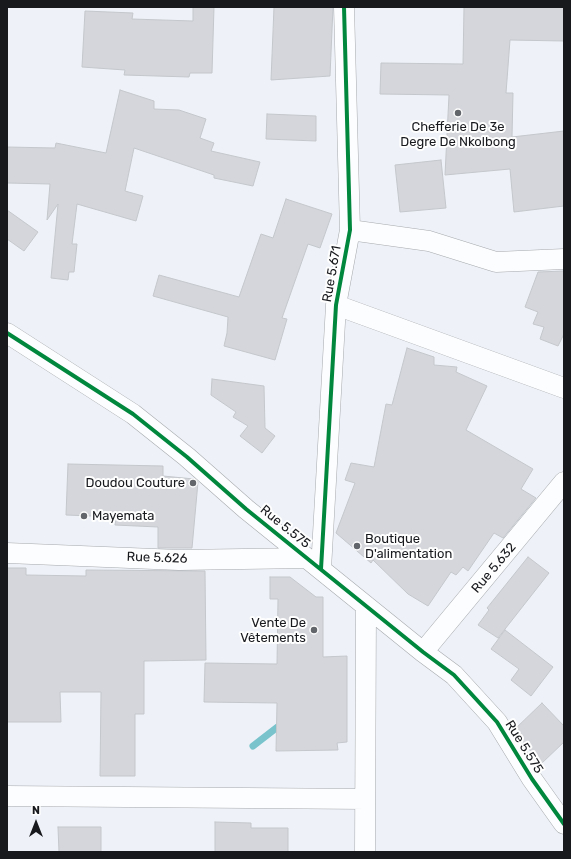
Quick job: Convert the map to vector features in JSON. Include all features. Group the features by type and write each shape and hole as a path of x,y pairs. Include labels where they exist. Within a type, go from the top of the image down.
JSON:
{"street":[{"name":"Rue 5.671","path":"314,563 336,306 350,230 344,7"},
{"path":"350,230 429,241 496,262 564,259"},
{"path":"336,306 564,388"},
{"name":"Rue 5.575","path":"7,333 133,414 366,606 454,675 496,722 532,779 564,824"},
{"name":"Rue 5.632","path":"423,652 564,482"},
{"name":"Rue 5.626","path":"7,553 179,560 314,563"},
{"path":"365,852 366,606"},
{"path":"7,796 365,799"}],"building":[{"path":"193,7 214,7 212,73 190,73 189,77 124,75 125,70 82,67 85,11 133,13 132,19 193,21"},
{"path":"274,7 333,7 330,76 271,80"},
{"path":"464,7 564,7 564,41 510,40 506,93 513,93 512,137 564,131 564,206 514,212 510,169 445,175 449,95 380,94 381,63 463,64"},
{"path":"120,90 154,101 154,109 179,110 206,119 200,138 214,143 211,151 260,162 253,186 214,178 214,175 134,148 125,191 143,196 136,221 77,204 72,244 77,244 74,272 69,272 68,280 51,278 58,204 47,220 50,184 7,183 7,147 55,148 56,143 106,153"},
{"path":"267,114 316,116 316,141 266,139"},
{"path":"441,160 446,208 400,212 395,165"},
{"path":"286,199 332,214 320,248 308,244 282,318 287,319 275,360 224,346 228,317 153,296 159,275 239,297 261,234 273,238"},
{"path":"7,210 38,232 24,251 7,239"},
{"path":"564,271 564,334 558,346 540,339 544,327 533,324 538,312 525,307 538,272"},
{"path":"407,348 434,357 434,365 457,367 456,372 487,386 466,430 533,469 521,489 536,498 503,538 494,533 468,571 463,567 456,575 451,572 428,606 408,594 373,560 371,563 336,533 355,483 345,480 351,463 374,467 386,404 392,405"},
{"path":"212,379 264,386 265,428 275,436 262,453 240,436 248,426 233,417 236,412 211,395"},
{"path":"68,464 163,466 163,476 194,479 198,482 192,548 158,548 158,527 115,525 116,517 66,515"},
{"path":"528,557 549,573 498,638 478,625 489,610 487,608"},
{"path":"7,568 26,568 26,575 86,576 86,570 205,571 206,660 144,661 144,714 135,714 135,776 100,776 101,692 60,692 61,722 7,722"},
{"path":"270,577 290,577 316,597 323,597 323,657 347,656 347,742 337,743 338,750 276,751 277,703 204,702 205,663 277,664 278,599 270,599"},
{"path":"505,630 553,667 531,696 511,680 519,669 491,649"},
{"path":"542,703 564,726 564,742 542,763 525,745 515,729"},
{"path":"215,822 251,823 251,828 288,828 288,852 215,852"},
{"path":"58,827 101,827 101,852 59,852"}],"waterway":[{"path":"253,746 284,722"}],"cycle path":[{"path":"321,569 336,305 350,230 344,7"},
{"path":"7,333 133,414 187,457 246,509 423,652 454,675 497,722 532,779 564,824"}],"place":[{"name":"Chefferie De 3e Degre De Nkolbong","path":"458,113"},
{"name":"Doudou Couture","path":"193,483"},
{"name":"Mayemata","path":"84,516"},
{"name":"Boutique D'alimentation","path":"357,546"},
{"name":"Vente De Vêtements","path":"314,630"}]}
